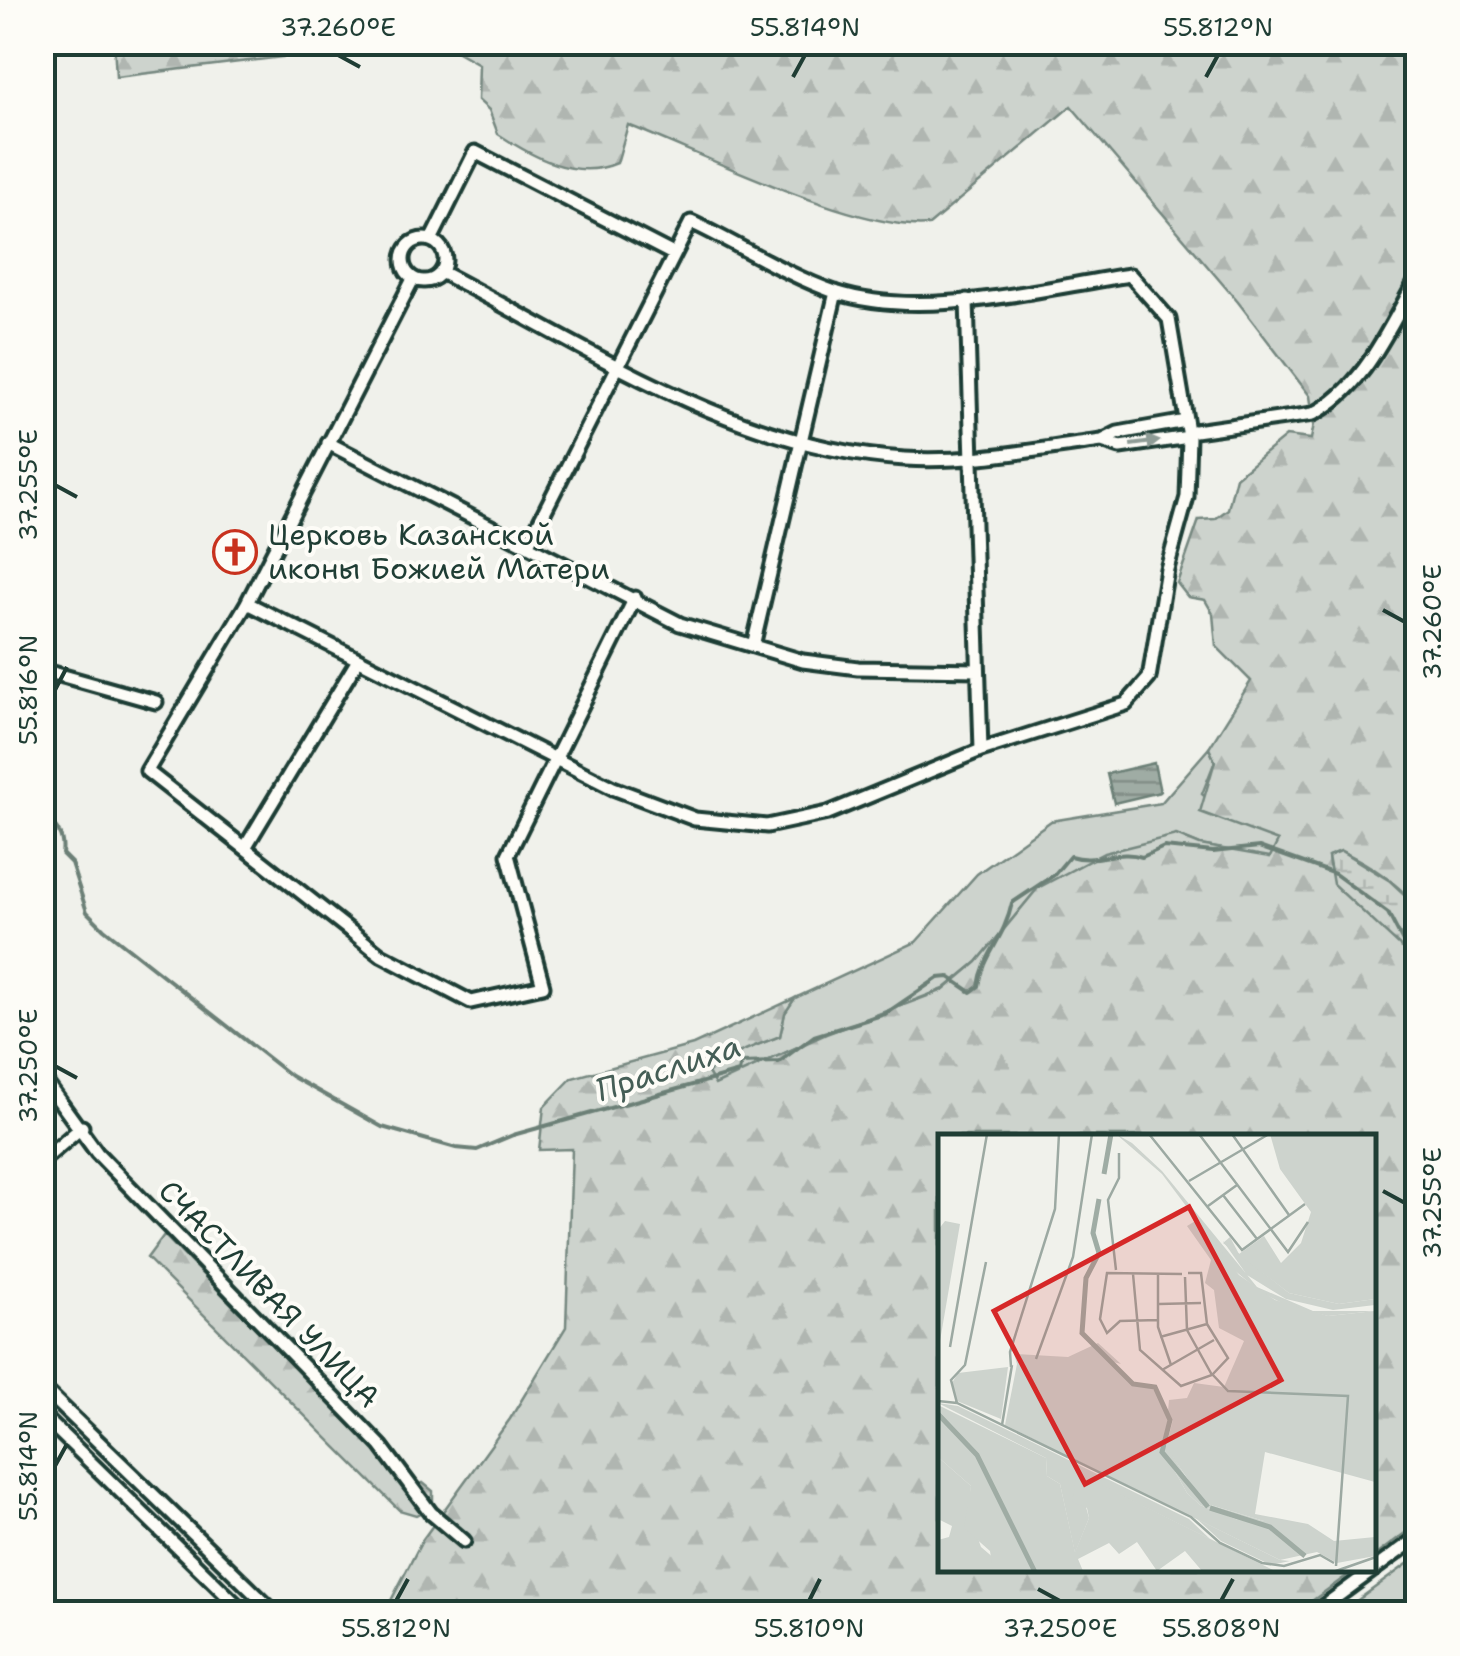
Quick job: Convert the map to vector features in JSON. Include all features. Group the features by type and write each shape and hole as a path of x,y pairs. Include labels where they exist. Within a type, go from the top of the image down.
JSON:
{"street":[{"path":"431,240 476,152 673,254"},
{"path":"247,603 613,788 696,819 767,826 828,813 981,750 1126,704 1149,678 1168,569 1187,498 1188,430 1169,319 1130,275 967,300 893,302 836,292 692,222 528,544"},
{"path":"419,240 431,240 441,248 445,260 442,272 434,280 413,278 405,269 403,257 408,246 419,240"},
{"path":"442,272 704,409 800,444 904,459 972,459 1102,441 1120,446 1188,430 1313,414 1331,405 1369,361 1418,277"},
{"path":"413,278 247,603 147,771 382,955 424,980 471,1002 543,986 508,855 635,598"},
{"path":"752,646 836,292"},
{"path":"967,300 981,750"},
{"path":"328,442 680,624 803,660 858,668 978,670"},
{"path":"246,846 358,660"},
{"path":"42,670 156,702"},
{"name":"СЧАСТЛИВАЯ УЛИЦА","path":"42,1076 97,1153 381,1446 431,1513 464,1541"},
{"path":"42,1161 82,1127"},
{"path":"42,1387 276,1614"},
{"path":"42,1415 246,1614"},
{"path":"1375,1569 1418,1537"},
{"path":"1313,1614 1372,1571"}],"green space":[{"path":"114,42 399,42 399,43 116,77"},
{"path":"429,43 1417,43 1417,906 1362,862 1341,851 1328,856 1331,873 1341,888 1399,939 1411,953 1417,969 1417,1524 1375,1556 1375,1134 938,1134 938,1571 1353,1571 1294,1614 384,1614 423,1539 510,1419 566,1327 572,1149 539,1150 544,1107 572,1078 693,1045 795,998 785,1013 780,1036 715,1067 708,1073 715,1085 826,1034 944,990 977,962 1038,888 1104,853 1176,835 1200,845 1270,857 1278,841 1200,812 1215,761 1209,748 1251,681 1216,646 1213,614 1205,600 1188,597 1177,583 1199,520 1215,519 1228,509 1236,477 1286,436 1311,439 1314,424 1310,396 1238,302 1071,106 929,225 899,224 822,204 628,125 617,163 586,169 555,164 498,134 489,110 478,100 479,64 456,51 431,48"},
{"path":"1209,748 1215,761 1202,794 1237,823 1279,841 1270,858 1200,845 1176,835 1038,888 977,962 944,989 826,1034 715,1085 708,1073 721,1059 780,1036 785,1013 795,998 916,942 977,874 1051,821 1161,803"},
{"path":"1341,851 1390,881 1417,906 1417,989 1415,960 1333,884 1328,856"},
{"path":"164,1235 373,1448 406,1488 423,1483 433,1491 433,1506 416,1515 399,1510 147,1258"},
{"path":"1417,1557 1417,1613 1340,1613"}],"shaded area":[{"path":"1154,763 1160,792 1114,803 1107,774"}],"waterway":[{"name":"Праслиха","path":"42,811 60,836 62,854 71,863 87,912 104,929 291,1076 382,1127 456,1148 477,1150 513,1135 739,1072 741,1063 779,1062 814,1036 885,1014 938,978 949,977 971,992 979,986 1012,903 1054,875 1070,856 1142,857 1164,847 1213,852 1259,847 1335,874 1388,913 1418,971"}],"place":[{"name":"Церковь Казанской иконы Божией Матери","path":"235,552"}]}
